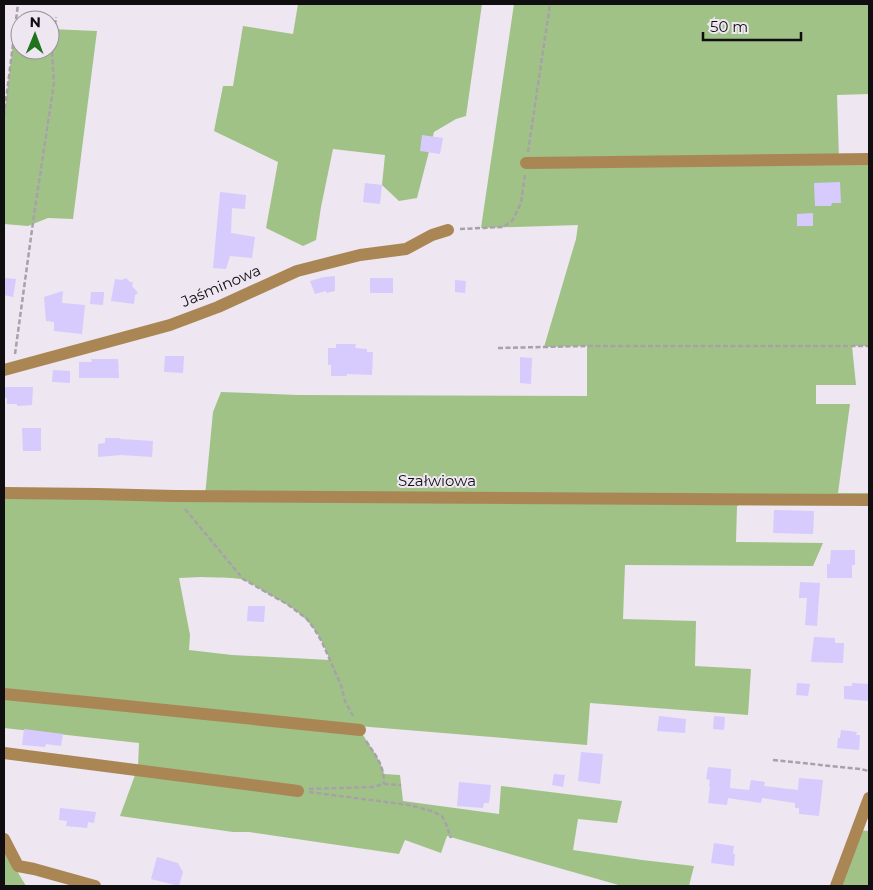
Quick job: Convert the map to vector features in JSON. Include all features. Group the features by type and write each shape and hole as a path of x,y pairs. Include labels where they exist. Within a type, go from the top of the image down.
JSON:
{"street":[{"path":"526,163 869,159"},
{"name":"Jaśminowa","path":"8,369 170,324 218,307 297,271 360,255 406,249 432,235 448,230"},
{"name":"Szałwiowa","path":"4,493 174,496 869,500"},
{"path":"4,694 360,730"},
{"path":"4,753 298,791"},
{"path":"836,886 869,798"},
{"path":"4,839 18,866 95,886"}],"path":[{"path":"4,116 18,4"},
{"path":"448,230 503,227 512,221 521,203 550,4"},
{"path":"8,369 54,83 53,60"},
{"path":"498,348 587,346 869,346"},
{"path":"174,496 243,579 287,604 307,619 322,642 345,701 383,767 384,784"},
{"path":"773,760 869,771"},
{"path":"298,791 304,789 384,784 401,785"},
{"path":"298,791 409,805 432,811 442,816 451,838"}],"green space":[{"path":"298,4 482,4 466,116 456,119 434,132 417,198 399,201 382,185 385,155 333,149 316,240 303,246 266,228 278,162 214,131 223,86 233,86 243,26 293,34"},
{"path":"514,4 869,4 869,94 837,95 839,159 869,159 869,346 852,346 856,385 816,385 816,404 850,404 838,493 869,493 869,500 751,500 737,506 736,542 823,543 813,566 625,565 623,619 696,621 695,666 751,669 748,715 590,703 587,745 358,726 376,756 384,774 400,775 403,801 499,814 501,786 622,801 617,823 578,819 573,850 694,866 689,886 622,886 447,836 441,853 405,840 399,854 249,832 233,832 120,816 138,767 139,743 4,728 4,493 205,496 213,412 221,392 298,395 587,396 587,346 544,347 576,239 578,225 481,228","holes":["179,578 241,579 288,605 312,626 330,660 232,655 189,650 190,635"]},
{"path":"60,29 97,31 73,219 48,218 28,226 4,224 4,116 11,60 60,60"},
{"path":"857,830 869,831 869,886 836,886"},
{"path":"4,849 26,886 4,886"}],"building":[{"path":"422,135 443,138 440,154 420,151"},
{"path":"840,182 841,203 832,203 831,206 815,206 814,183"},
{"path":"365,183 382,185 380,204 363,202"},
{"path":"220,192 246,195 245,209 232,208 231,233 255,237 252,258 230,256 226,269 213,268"},
{"path":"813,213 813,226 797,226 797,214"},
{"path":"335,276 335,291 315,294 310,281"},
{"path":"4,278 16,279 13,297 4,295"},
{"path":"126,278 133,282 132,286 138,293 135,295 134,304 111,301 115,279 122,280"},
{"path":"370,278 393,278 393,293 370,293"},
{"path":"455,280 466,281 465,293 455,292"},
{"path":"63,291 62,303 85,305 82,334 54,331 54,322 46,321 44,297"},
{"path":"91,292 104,292 103,305 90,304"},
{"path":"336,344 356,344 355,348 367,349 367,352 373,352 372,375 347,374 347,376 331,376 331,365 328,365 328,348 336,348"},
{"path":"165,356 184,356 183,373 164,372"},
{"path":"520,357 532,358 531,384 520,383"},
{"path":"91,359 118,359 119,378 79,378 79,362 92,362"},
{"path":"53,370 70,371 70,383 52,382"},
{"path":"4,387 33,387 32,405 17,406 17,404 7,404 7,398 4,398"},
{"path":"22,428 41,428 41,451 23,451"},
{"path":"105,438 153,441 152,457 121,455 98,457 98,444 105,443"},
{"path":"774,510 814,511 813,534 773,533"},
{"path":"831,550 855,550 855,565 852,565 852,578 827,578 827,564 830,564"},
{"path":"800,582 820,583 817,626 805,625 807,598 799,598"},
{"path":"248,606 265,606 264,622 247,621"},
{"path":"814,637 835,638 835,643 844,643 843,663 811,662"},
{"path":"797,683 810,684 808,696 796,695"},
{"path":"852,683 869,684 869,701 844,699 844,686 852,686"},
{"path":"659,716 686,719 685,733 657,731"},
{"path":"714,716 725,717 724,730 713,729"},
{"path":"24,729 63,734 61,746 46,744 45,747 22,745"},
{"path":"841,730 857,732 856,735 860,735 859,750 837,748"},
{"path":"581,752 603,754 600,784 578,781"},
{"path":"708,767 731,769 730,788 749,790 751,780 765,782 764,786 798,790 799,778 823,780 819,816 799,814 799,808 795,808 795,803 762,798 761,803 728,798 727,805 708,803 710,780 706,779"},
{"path":"554,774 565,775 563,787 552,785"},
{"path":"459,782 491,785 489,803 484,803 483,808 457,806"},
{"path":"60,808 96,812 94,823 88,822 87,828 66,826 67,821 59,820"},
{"path":"714,843 734,846 734,866 711,863"},
{"path":"157,857 178,863 183,872 179,886 151,879"}]}
